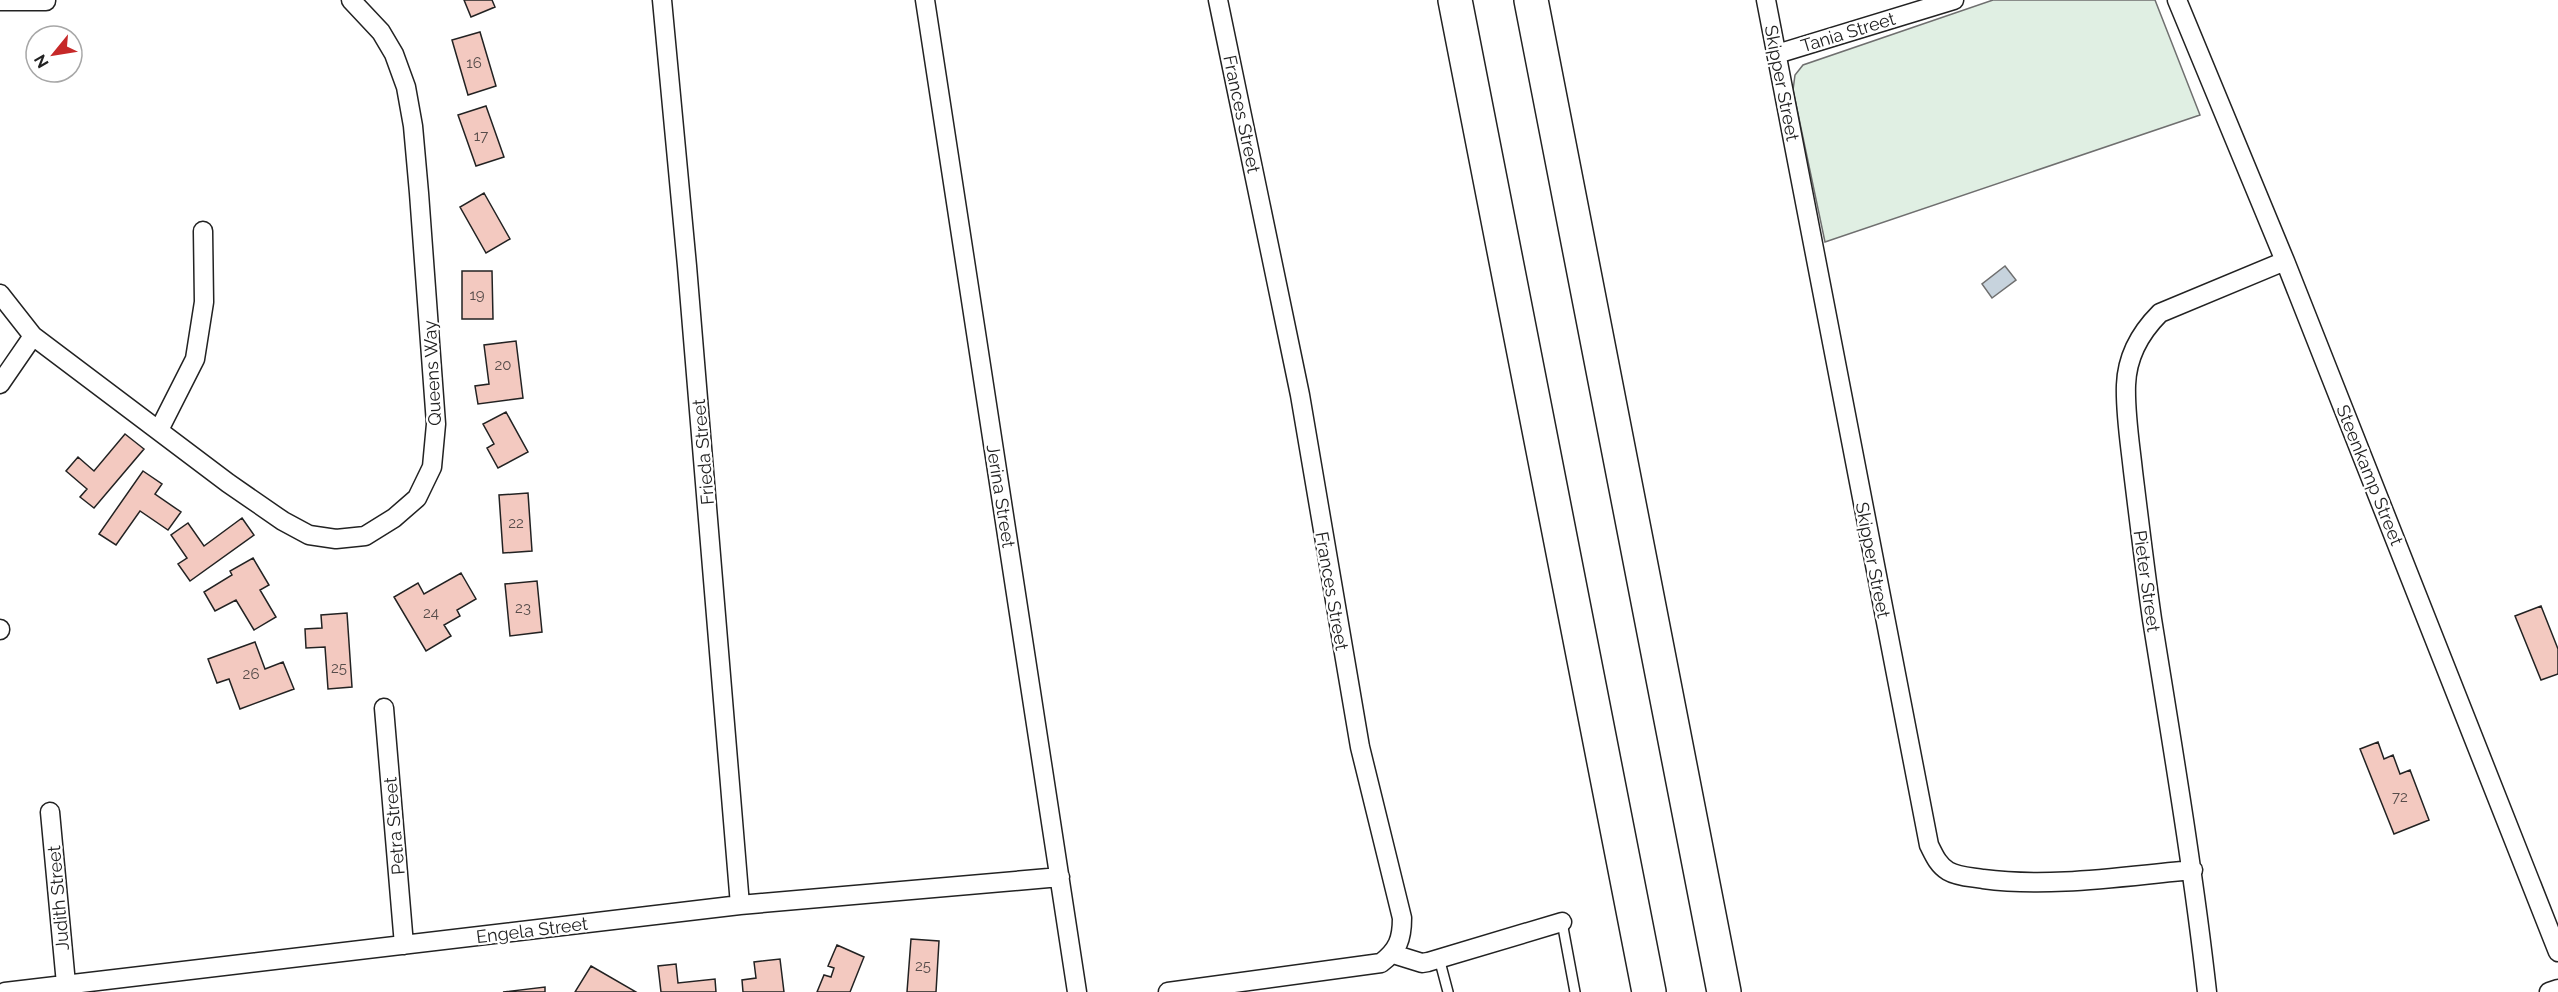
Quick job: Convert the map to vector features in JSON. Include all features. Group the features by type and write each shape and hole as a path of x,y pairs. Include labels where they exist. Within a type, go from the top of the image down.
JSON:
{"highway":[{"path":"1455,0 1649,992"},
{"path":"1531,0 1724,992"}],"street":[{"name":"Queens Way","path":"0,294 33,336 283,521 309,535 336,539 365,536 394,518 417,498 432,467 436,424 413,126 406,87 394,54 381,32 351,0"},
{"name":"Frieda Street","path":"662,0 688,278 740,905"},
{"name":"Jerina Street","path":"925,0 1077,992"},
{"name":"Frances Street","path":"1218,0 1300,395 1360,747 1402,918 1402,937 1393,954"},
{"name":"Skipper Street","path":"1766,0 1929,845 1937,861 1948,871 1990,880 2044,883 2193,870"},
{"name":"Tania Street","path":"1777,54 1954,0"},
{"name":"Steenkamp Street","path":"2177,0 2285,261 2558,952"},
{"path":"0,1 46,1"},
{"path":"159,430 195,359 204,302 203,231"},
{"name":"Pieter Street","path":"2207,992 2193,870 2143,559 2126,384 2129,362 2145,327 2160,313 2285,261"},
{"path":"0,384 33,336"},
{"name":"Petra Street","path":"384,708 404,945"},
{"name":"Judith Street","path":"50,812 66,984"},
{"name":"Engela Street","path":"5,992 740,905 1060,877"},
{"path":"1168,992 1361,967 1381,963 1393,954 1422,963 1562,922"},
{"path":"2549,992 2558,989"}],"lane":[{"path":"1562,922 1575,992"},
{"path":"1439,958 1448,992"}],"green space":[{"path":"1993,0 2155,0 2200,115 1825,242 1793,90 1795,75 1803,65"}],"shaded area":[{"path":"2005,266 2016,280 1992,298 1982,284"}],"building":[{"path":"464,0 492,0 495,7 471,17"},
{"path":"480,32 496,86 468,95 452,40"},
{"path":"486,106 504,157 476,166 458,115"},
{"path":"484,193 510,239 486,253 460,207"},
{"path":"462,271 492,271 493,319 462,319"},
{"path":"516,341 523,398 478,404 475,386 489,384 484,345"},
{"path":"506,412 528,452 498,468 487,448 494,444 483,424"},
{"path":"125,434 144,449 94,508 80,497 87,489 66,471 78,457 94,471"},
{"path":"143,471 162,484 155,494 181,512 168,530 140,511 116,545 99,534"},
{"path":"528,493 532,551 503,553 499,495"},
{"path":"242,518 254,535 190,581 178,564 187,558 171,535 188,523 204,546"},
{"path":"253,558 269,585 260,590 276,617 254,630 236,600 215,611 204,592 232,575 230,571"},
{"path":"461,573 476,599 457,610 460,616 444,625 451,636 426,651 394,597 418,583 424,594"},
{"path":"537,581 542,632 510,636 505,584"},
{"path":"2541,606 2558,649 2558,674 2541,680 2515,616"},
{"path":"347,613 352,687 328,689 325,647 306,648 305,629 322,628 321,615"},
{"path":"255,642 265,669 283,662 294,689 240,709 229,679 217,683 208,659"},
{"path":"2378,742 2384,759 2393,755 2400,774 2410,770 2429,820 2394,834 2360,749"},
{"path":"911,939 939,941 936,992 907,992"},
{"path":"837,945 864,957 850,992 817,992 824,975 831,977 834,968 828,966"},
{"path":"780,959 784,992 743,992 742,980 756,978 754,962"},
{"path":"676,964 678,983 715,979 716,992 661,992 658,966"},
{"path":"591,966 636,992 575,992"},
{"path":"545,987 545,992 503,992"}]}
